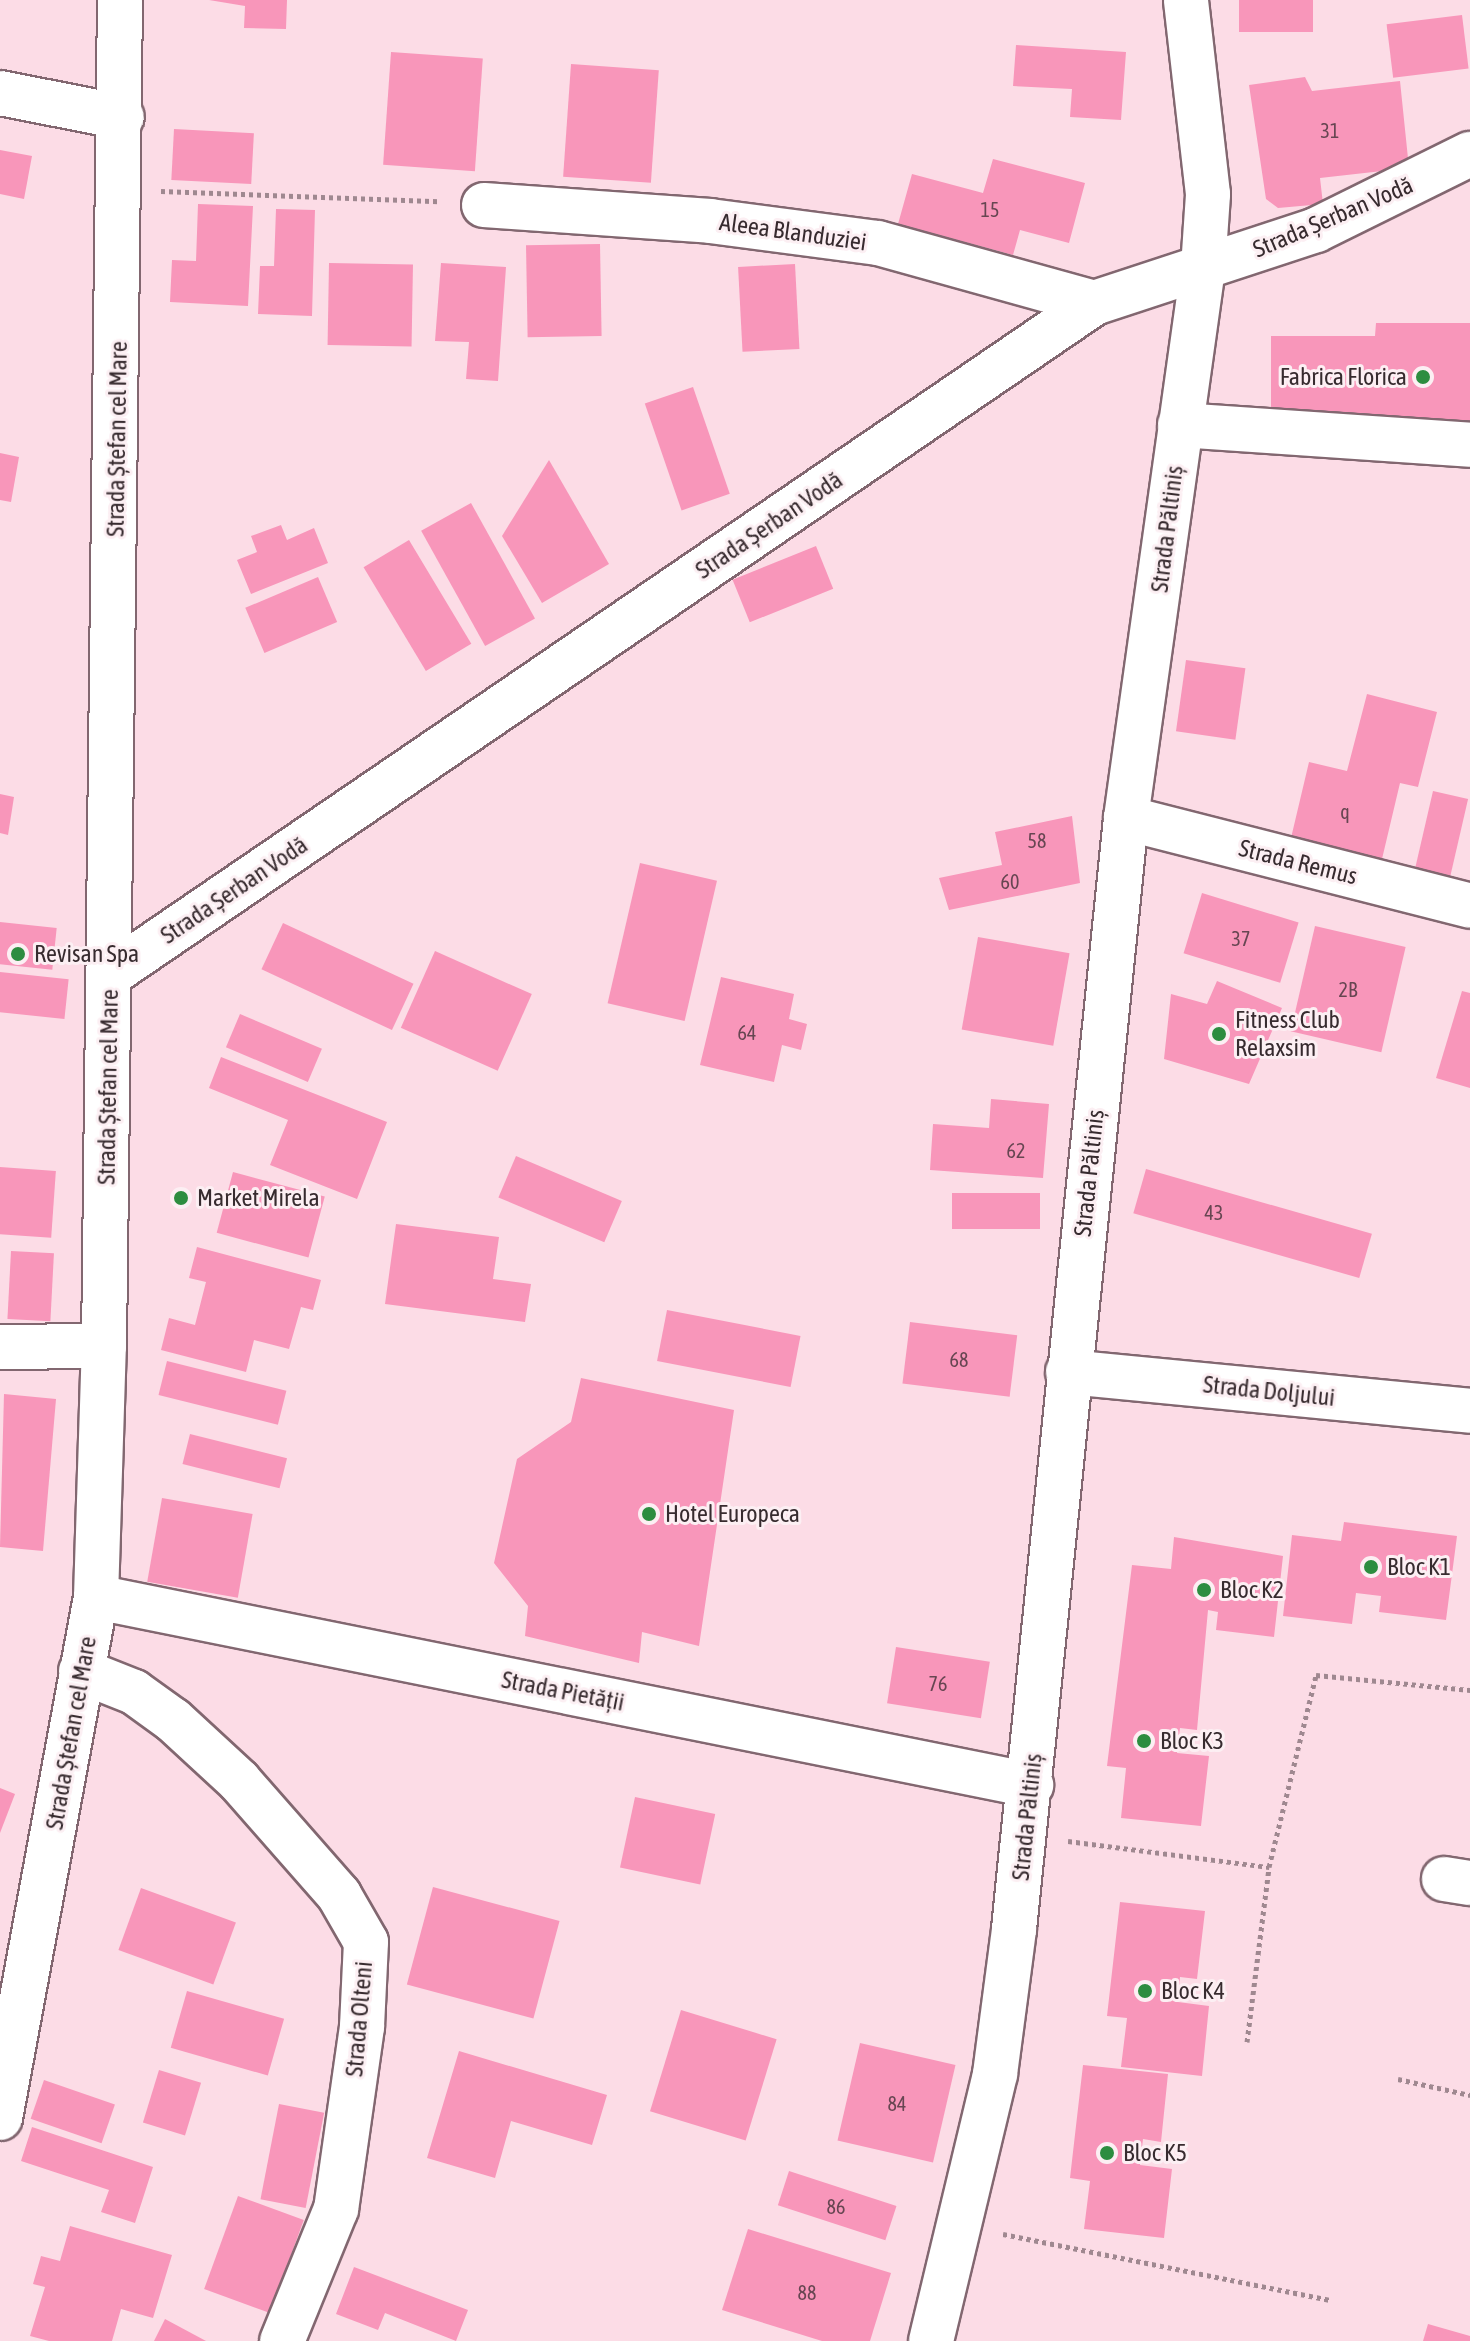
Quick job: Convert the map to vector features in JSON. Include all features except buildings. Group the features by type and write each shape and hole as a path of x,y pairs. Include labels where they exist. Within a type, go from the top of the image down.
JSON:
{"street":[{"name":"Strada Ștefan cel Mare","path":"0,2118 96,1597 104,1346 122,117 120,0"},
{"name":"Strada Păltiniș","path":"931,2341 995,2074 1026,1835 1068,1372 1126,818 1203,268 1208,194 1186,0"},
{"path":"0,93 122,117"},
{"name":"Strada Șerban Vodă","path":"109,975 1094,303 1316,230 1470,154"},
{"name":"Aleea Blanduziei","path":"484,205 710,221 878,243 1094,303"},
{"path":"1180,425 1470,445"},
{"name":"Strada Remus","path":"1126,818 1470,906"},
{"path":"0,1347 104,1346"},
{"name":"Strada Doljului","path":"1068,1372 1470,1411"},
{"name":"Strada Pietății","path":"96,1597 1031,1785"},
{"name":"Strada Olteni","path":"81,1671 134,1692 173,1720 239,1781 339,1895 366,1942 362,2027 336,2209 282,2341"}],"path":[{"path":"121,187 484,205"},
{"path":"1247,2042 1269,1867 1316,1675 1470,1690"},
{"path":"1026,1835 1269,1867"},
{"path":"1398,2079 1470,2095"},
{"path":"961,2225 1331,2300"}],"place":[{"name":"Fabrica Florica","path":"1423,377"},
{"name":"Revisan Spa","path":"18,954"},
{"name":"Fitness Club Relaxsim","path":"1219,1034"},
{"name":"Market Mirela","path":"181,1198"},
{"name":"Hotel Europeca","path":"649,1514"},
{"name":"Bloc K1","path":"1371,1567"},
{"name":"Bloc K2","path":"1204,1590"},
{"name":"Bloc K3","path":"1144,1741"},
{"name":"Bloc K4","path":"1145,1991"},
{"name":"Bloc K5","path":"1107,2153"}]}
